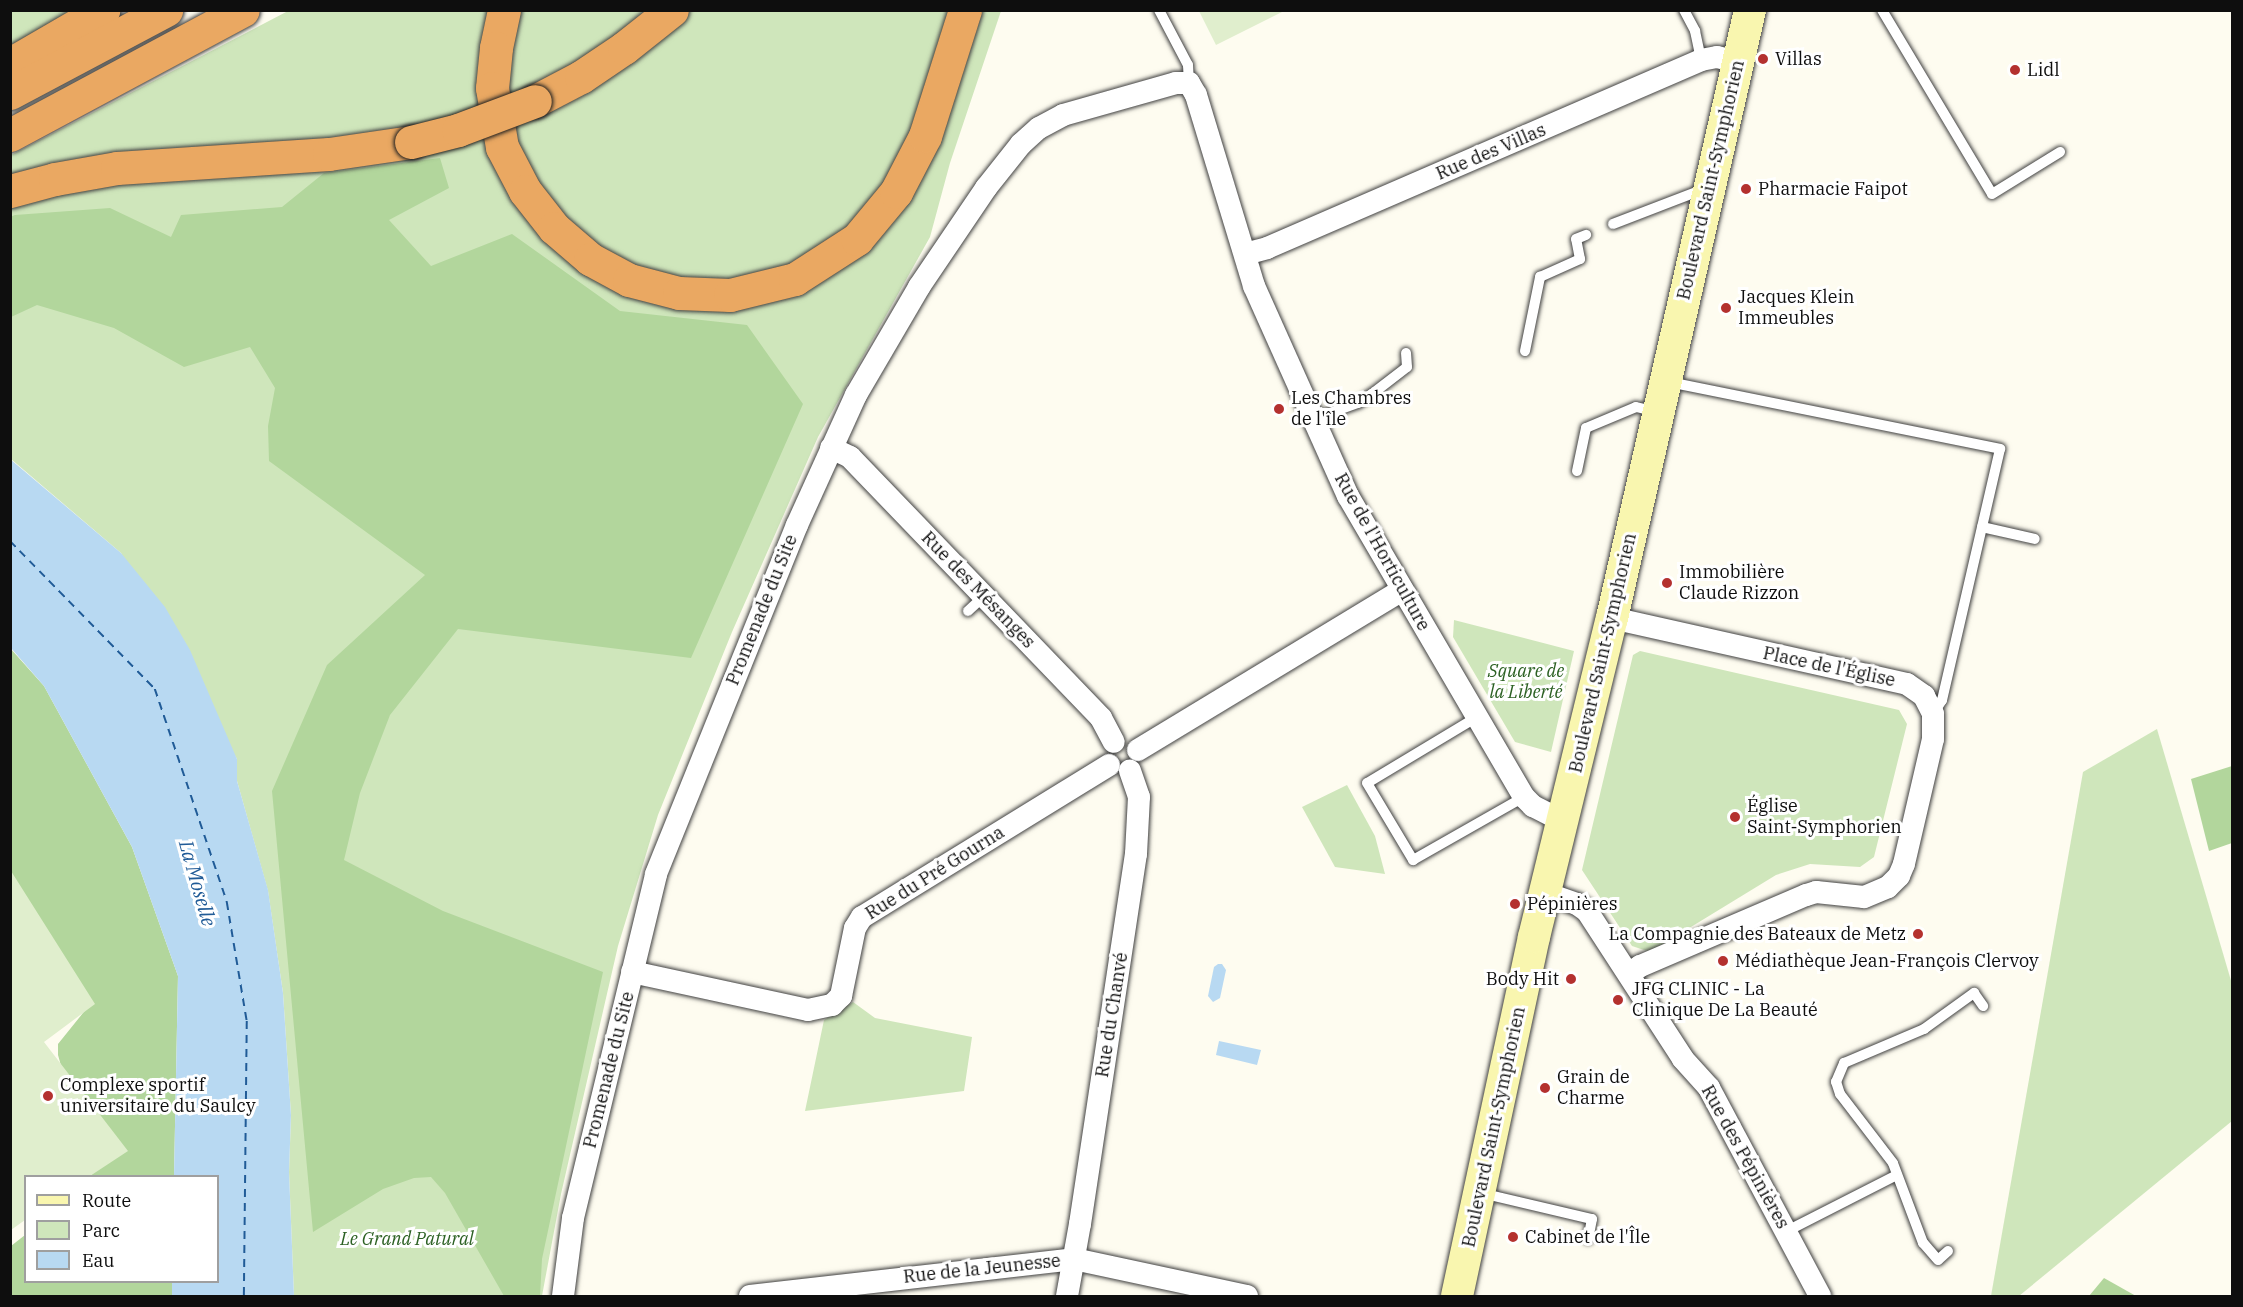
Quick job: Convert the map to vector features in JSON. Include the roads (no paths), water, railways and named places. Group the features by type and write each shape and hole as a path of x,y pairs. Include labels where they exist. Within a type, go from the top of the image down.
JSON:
{"highway":[{"path":"10,64 103,10"},
{"path":"10,93 166,10"},
{"path":"10,135 243,10"},
{"path":"504,10 496,48 492,88 495,118 502,147 525,191 536,206 554,228 590,259 629,280 679,293 730,295 795,279 857,239 889,200 925,136 965,10"},
{"path":"10,190 117,168 329,154 411,142 458,130 535,101 581,77 624,48 672,10"}],"main road":[{"name":"Boulevard Saint-Symphorien","path":"1457,1296 1545,893 1612,618 1750,10"}],"street":[{"name":"Rue des Villas","path":"1245,254 1267,248 1701,60 1717,57 1738,62"},
{"name":"Promenade du Site","path":"563,1296 573,1218 656,874 729,689 831,448 856,395 919,287 986,188 1021,144 1040,128 1064,116 1176,83 1189,83"},
{"name":"Rue de l'Horticulture","path":"1189,83 1196,95 1254,286 1348,496 1524,797 1533,806 1563,821"},
{"name":"Rue des Mésanges","path":"831,448 850,457 976,604 1101,718 1114,742 1128,741 1126,762"},
{"path":"1126,762 1402,590"},
{"name":"Place de l'Église","path":"1612,618 1907,684 1924,696 1933,714"},
{"path":"1629,975 1640,966 1806,894 1816,892 1864,897 1888,887 1899,876 1904,864 1933,739 1933,714"},
{"name":"Rue du Pré Gourna","path":"632,972 808,1010 832,1005 841,996 855,928 862,917 1126,762"},
{"name":"Rue du Chanvé","path":"1067,1296 1136,854 1139,797 1126,762"},
{"name":"Rue des Pépinières","path":"1545,893 1577,904 1587,911 1683,1059 1709,1088 1820,1296"},
{"name":"Rue de la Jeunesse","path":"750,1296 860,1290 1074,1259 1246,1296"}],"lane":[{"path":"1159,10 1188,64 1189,83"},
{"path":"1684,10 1695,31 1701,60"},
{"path":"1882,10 1992,194 2060,152"},
{"path":"1613,224 1710,187"},
{"path":"1525,351 1540,276 1580,259 1576,239 1586,235"},
{"path":"1313,419 1358,403 1372,394 1407,367 1406,353"},
{"path":"1665,381 2000,449 1942,700 1933,714"},
{"path":"1577,471 1586,429 1636,406 1658,412"},
{"path":"1982,527 2035,539"},
{"path":"1477,717 1367,783 1413,860 1524,797"},
{"path":"1948,1251 1938,1260 1923,1243 1893,1163 1840,1094 1836,1082 1844,1063 1924,1029 1974,993 1983,1006"},
{"path":"1787,1231 1897,1175"},
{"path":"1480,1193 1592,1219 1588,1239"}],"water":[{"name":"La Moselle","path":"10,459 121,553 165,607 190,650 237,759 237,781 268,890 283,993 291,1115 289,1172 294,1296 172,1296 172,1283 219,1283 219,1175 174,1175 178,976 132,847 44,686 11,648"},
{"path":"1222,964 1226,970 1220,998 1213,1002 1208,996 1214,967"},
{"path":"1219,1041 1261,1050 1257,1065 1216,1055"}],"place":[{"name":"Villas","path":"1763,59"},
{"name":"Lidl","path":"2015,70"},
{"name":"Pharmacie Faipot","path":"1746,189"},
{"name":"Jacques Klein Immeubles","path":"1726,308"},
{"name":"Les Chambres de l'île","path":"1279,409"},
{"name":"Immobilière Claude Rizzon","path":"1667,583"},
{"name":"Église Saint-Symphorien","path":"1735,817"},
{"name":"Pépinières","path":"1515,904"},
{"name":"La Compagnie des Bateaux de Metz","path":"1918,934"},
{"name":"Médiathèque Jean-François Clervoy","path":"1723,961"},
{"name":"Body Hit","path":"1571,979"},
{"name":"JFG CLINIC - La Clinique De La Beauté","path":"1618,1000"},
{"name":"Grain de Charme","path":"1545,1088"},
{"name":"Complexe sportif universitaire du Saulcy","path":"48,1096"},
{"name":"Cabinet de l'Île","path":"1513,1237"}],"park label":[{"name":"Square de la Liberté","path":"1526,682"},
{"name":"Le Grand Patural","path":"407,1239"}]}
